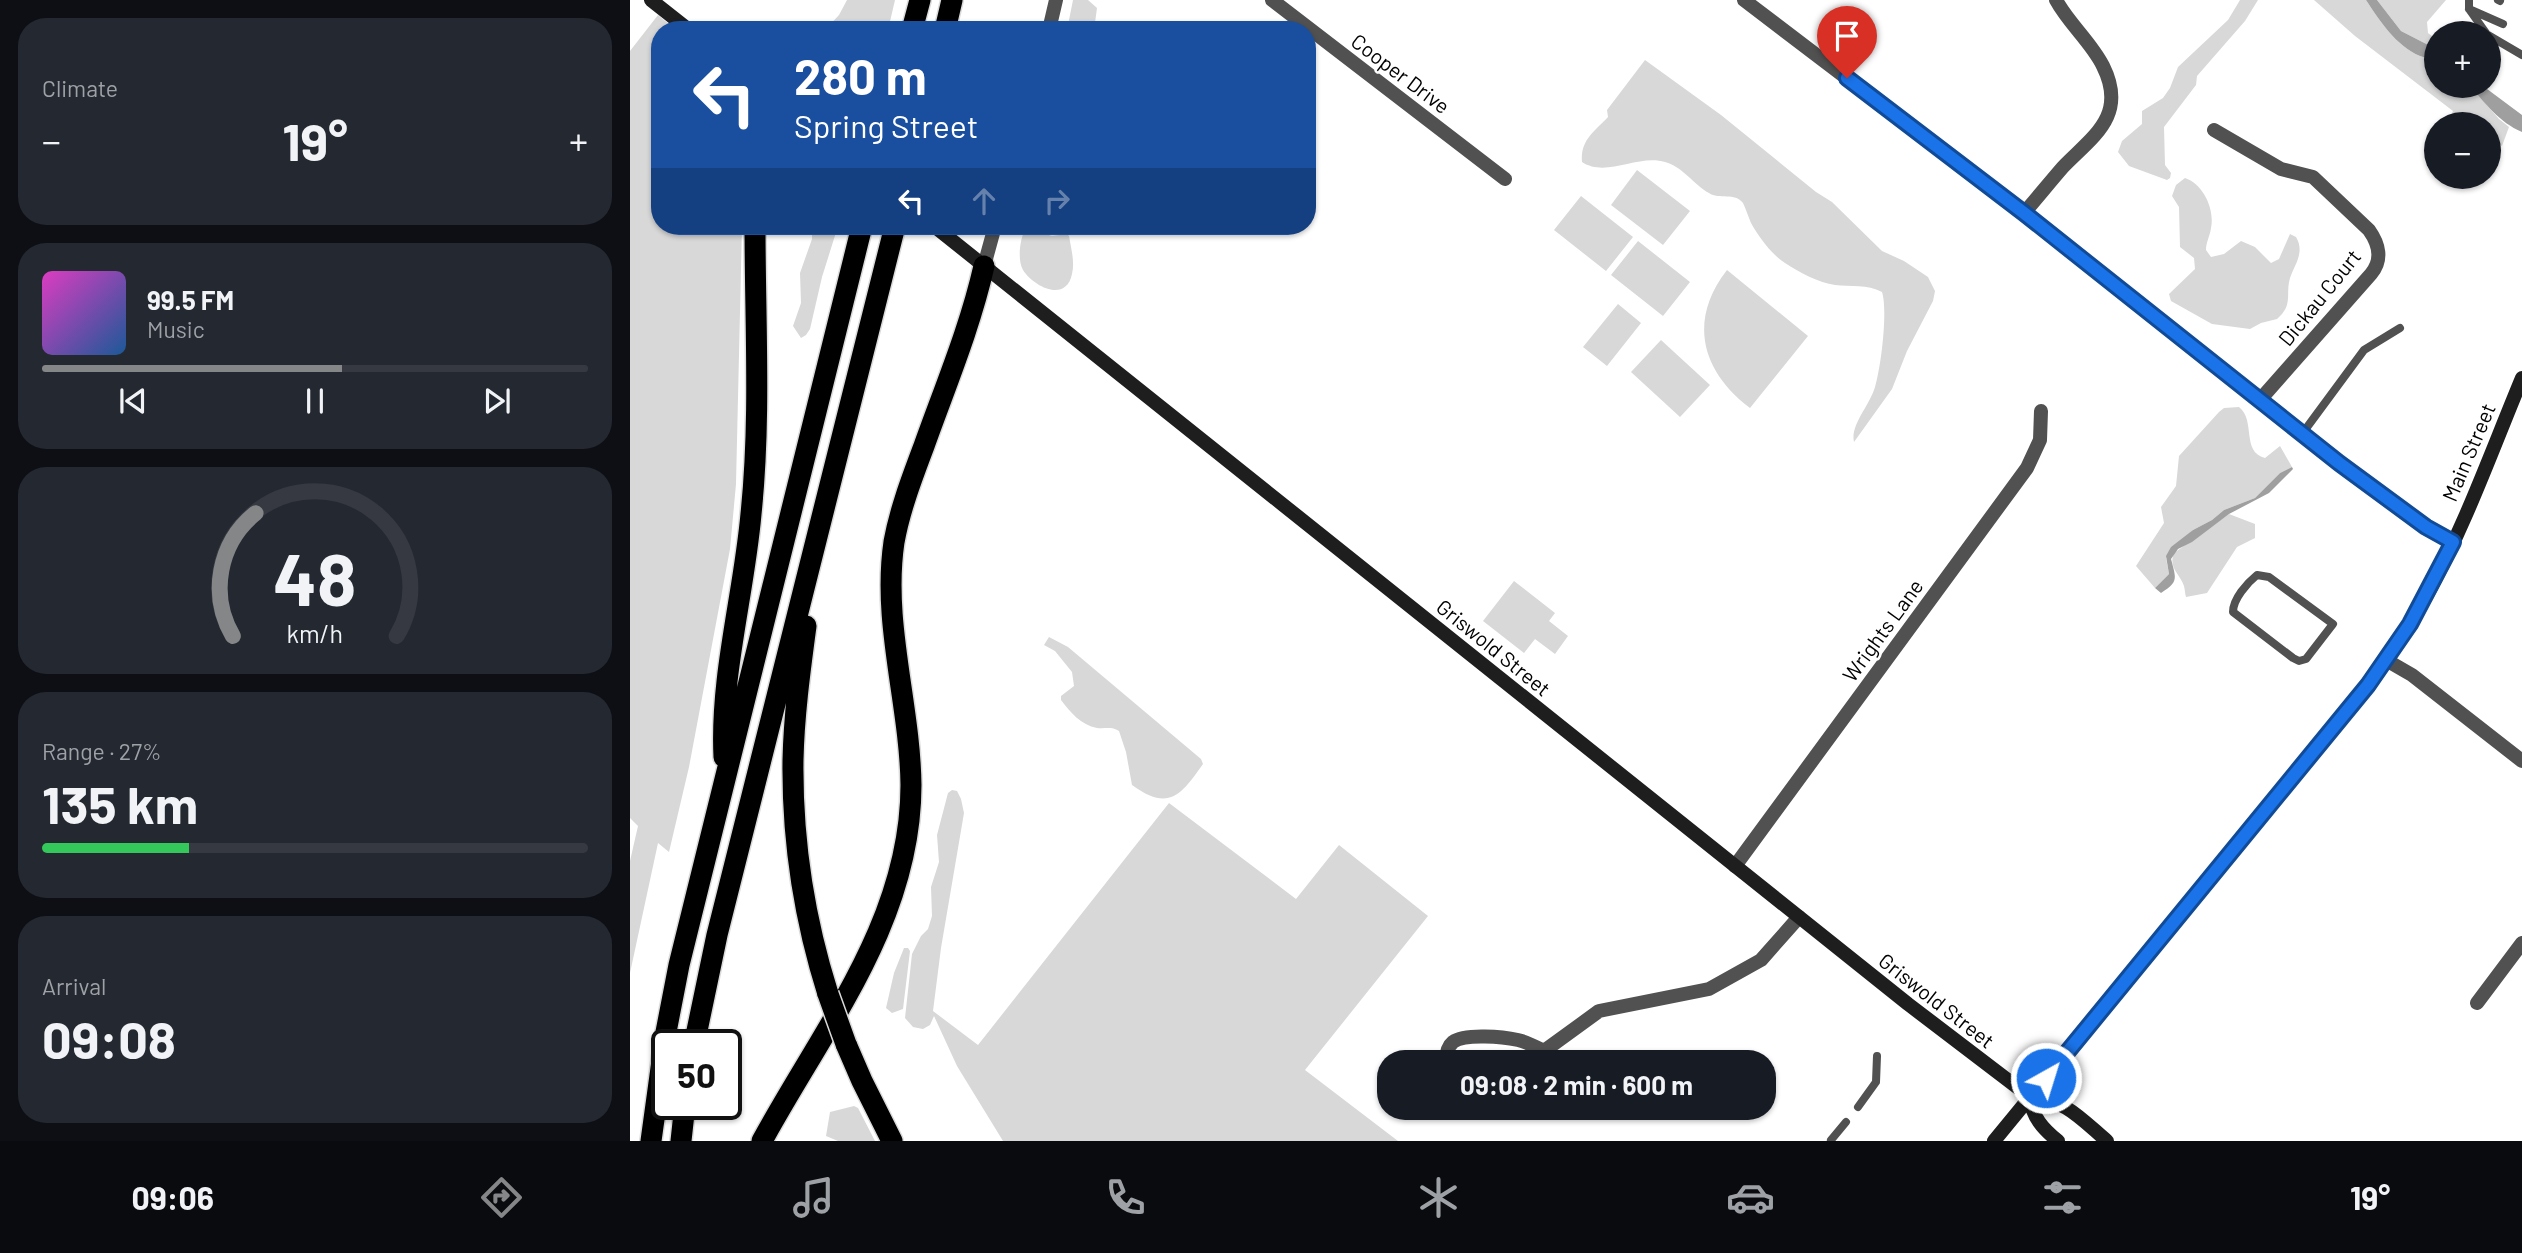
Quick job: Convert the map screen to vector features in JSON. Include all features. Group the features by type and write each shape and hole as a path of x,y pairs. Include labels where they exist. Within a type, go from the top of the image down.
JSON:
{"highway":[{"path":"914,21 920,0"},
{"path":"947,21 952,0"},
{"path":"726,778 723,747 724,709 748,548 755,468 755,235"},
{"path":"651,1141 672,998 860,235"},
{"path":"697,1029 717,935 893,235"},
{"path":"761,1141 872,950 888,913 900,873 911,784 891,598 893,550 904,503 969,321 984,265"},
{"path":"814,548 796,714 793,788 805,905 828,994 846,1044 892,1141"},
{"path":"681,1141 683,1120"}],"main road":[{"path":"651,0 678,21"},
{"name":"Griswold Street","path":"946,235 1908,1004 2030,1097"},
{"name":"Main Street","path":"1994,1141 2386,660 2428,593 2453,542 2517,403 2522,378"},
{"path":"2058,1141 2038,1122 2031,1109 2030,1097 2050,1099 2063,1105 2107,1141"}],"street":[{"path":"1051,21 1056,0"},
{"name":"Cooper Drive","path":"1272,0 1299,21"},
{"path":"1744,0 2024,213 2302,434 2426,527 2453,542"},
{"path":"2024,213 2063,168 2097,135 2110,107 2104,69 2056,0"},
{"name":"Cooper Drive","path":"1316,34 1505,179"},
{"name":"Dickau Court","path":"2214,130 2281,169 2310,175 2318,181 2368,230 2374,238 2379,255 2375,270 2259,401"},
{"path":"984,265 992,235"},
{"name":"Wrights Lane","path":"1735,866 2027,468 2040,440 2041,411"},
{"path":"2386,660 2412,675 2522,761"},
{"path":"1545,1050 1599,1011 1709,989 1761,960 1799,917"},
{"path":"2477,1003 2522,943"},
{"path":"1448,1050 1453,1042 1487,1037 1518,1040 1542,1050"}],"lane":[{"path":"2469,4 2503,24"},
{"path":"2469,4 2479,21"},
{"path":"2501,42 2522,55"},
{"path":"2302,434 2364,350 2400,328"},
{"path":"2263,575 2333,624 2311,655 2299,661 2239,619 2232,610 2250,580 2263,575"},
{"path":"1858,1107 1876,1082 1877,1056"},
{"path":"1831,1140 1846,1122"}],"shaded area":[{"path":"847,0 895,0 890,21 833,21"},
{"path":"1073,0 1088,0 1097,8 1095,21 1069,21"},
{"path":"2240,0 2258,0 2245,21 2197,76 2196,85 2164,127 2165,165 2171,173 2170,178 2167,180 2129,166 2118,152 2122,141 2142,124 2142,111 2163,98 2178,67 2228,20"},
{"path":"2314,0 2366,0 2389,32 2403,46 2424,57 2424,89 2355,36"},
{"path":"2366,0 2377,0 2401,31 2424,43 2424,57 2403,46"},
{"path":"2377,0 2446,0 2428,21 2424,21 2424,43 2401,31"},
{"path":"658,15 665,21 653,21"},
{"path":"651,24 651,235 742,235 736,484 730,549 689,767 669,852 658,843 630,973 630,861 638,826 630,818 630,51"},
{"path":"1645,60 1721,115 1832,202 1882,251 1904,261 1928,277 1935,291 1933,301 1907,351 1892,389 1854,442 1855,429 1875,387 1879,366 1884,325 1882,292 1865,287 1829,284 1809,277 1775,255 1751,223 1740,200 1709,193 1671,164 1655,160 1601,168 1582,162 1586,142 1608,117 1607,110"},
{"path":"2436,98 2481,98 2493,112 2453,112"},
{"path":"2480,98 2499,98 2522,115 2522,132 2501,119 2501,112 2494,112"},
{"path":"2501,121 2509,127 2501,146"},
{"path":"1637,170 1690,211 1663,245 1611,205"},
{"path":"2185,178 2202,191 2209,205 2212,221 2206,250 2211,257 2224,254 2241,241 2255,247 2271,263 2279,259 2290,234 2296,237 2300,248 2298,258 2290,278 2286,309 2277,319 2250,329 2212,324 2171,301 2169,294 2195,269 2194,258 2180,247 2179,207 2172,196 2176,185"},
{"path":"1581,196 1633,237 1606,271 1554,230"},
{"path":"812,235 835,235 810,329 801,338 793,326 801,303 800,273"},
{"path":"1068,235 1073,269 1069,283 1057,290 1034,282 1023,270 1020,260 1022,237"},
{"path":"1638,241 1690,282 1663,316 1611,275"},
{"path":"1727,270 1808,336 1750,408 1720,378 1706,344 1704,326 1707,307"},
{"path":"1618,304 1641,323 1607,366 1583,347"},
{"path":"1661,340 1710,385 1680,417 1631,372"},
{"path":"2239,407 2247,420 2251,443 2258,455 2265,458 2280,446 2292,467 2280,473 2255,498 2224,510 2193,530 2166,558 2169,574 2155,588 2136,566 2164,523 2161,507 2176,486 2179,456 2219,412 2224,408"},
{"path":"2292,467 2269,493 2229,514 2192,542 2178,549 2171,559 2175,579 2171,586 2161,593 2155,588 2169,574 2166,556 2171,547 2224,510 2255,498 2280,473"},
{"path":"2229,514 2255,524 2255,538 2237,547 2207,593 2186,597 2184,586 2173,567 2174,553"},
{"path":"1514,581 1555,613 1549,621 1568,636 1555,654 1535,639 1524,653 1483,621"},
{"path":"1049,637 1068,647 1201,759 1203,764 1181,791 1165,798 1156,797 1132,785 1119,731 1086,724 1061,700 1061,696 1074,686 1072,672 1055,651 1044,645"},
{"path":"957,791 964,813 933,1011 978,1045 1169,803 1296,899 1339,845 1428,916 1305,1070 1398,1141 1003,1141 957,1066 934,1016 930,1025 923,1029 913,1027 905,1018 912,954 921,936 928,929 932,916 931,887 939,862 937,835 948,793"},
{"path":"904,948 910,951 903,1009 892,1013 886,1008 894,973"},
{"path":"854,1106 858,1108 875,1141 838,1141 826,1136 830,1112"}],"route":[{"path":"1847,78 2024,213 2339,463 2426,527 2453,542 2410,624 2368,685 2046,1078"}]}
